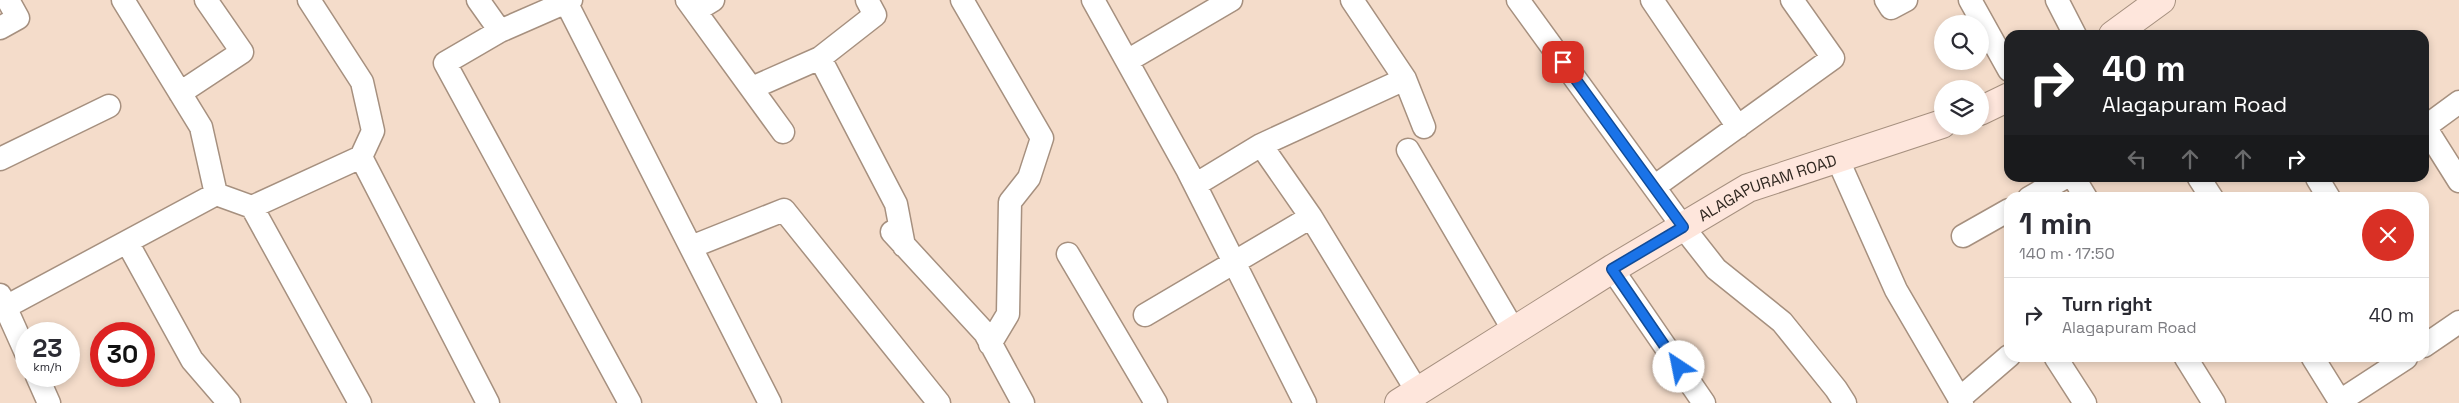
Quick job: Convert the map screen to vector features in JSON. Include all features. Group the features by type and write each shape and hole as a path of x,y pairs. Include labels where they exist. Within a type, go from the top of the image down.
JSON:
{"main road":[{"path":"2120,30 2161,0"},
{"path":"1989,107 2004,99"},
{"name":"ALAGAPURAM ROAD","path":"1408,397 1612,269 1748,188 1838,160 1934,127"}],"street":[{"path":"0,28 18,18 8,0"},
{"path":"180,93 242,52 206,0"},
{"path":"252,208 361,157 373,131 362,82 309,0"},
{"path":"478,0 500,30"},
{"path":"752,88 820,58 876,16 867,0"},
{"path":"962,0 1042,138 1029,178 1010,202 1008,314 990,344"},
{"path":"1093,0 1195,185 1305,403"},
{"path":"1127,61 1231,0"},
{"path":"1352,0 1405,79 1424,127"},
{"path":"1518,0 1683,227 1716,269 1782,322 1836,389 1844,403"},
{"path":"1652,0 1738,127"},
{"path":"1654,187 1833,58 1792,0"},
{"path":"1886,0 1891,8 1906,0"},
{"path":"1970,0 2004,61"},
{"path":"2057,0 2072,30"},
{"path":"630,403 445,63 500,30 569,1 770,403"},
{"path":"133,4 180,93 201,127 216,194"},
{"path":"699,4 752,88 784,132"},
{"path":"820,58 896,204 898,239 985,333 1022,403"},
{"path":"1195,185 1261,145 1405,79"},
{"path":"2429,123 2459,102"},
{"path":"0,158 109,106"},
{"path":"2429,132 2459,181"},
{"path":"1261,145 1311,217 1408,397"},
{"path":"1408,150 1514,331"},
{"path":"361,157 488,403"},
{"path":"1838,160 1896,290 1960,401 2004,361"},
{"path":"2040,192 2057,182"},
{"path":"15,331 2,304 127,242 216,194 252,208 360,403"},
{"path":"691,247 784,210 939,403"},
{"path":"1963,236 2004,213"},
{"path":"1145,315 1311,217"},
{"path":"127,242 192,360 229,403"},
{"path":"1068,254 1156,403"},
{"path":"1612,269 1704,403"},
{"path":"2429,343 2459,322"},
{"path":"2059,362 2085,403"},
{"path":"2188,362 2214,403"},
{"path":"2316,362 2341,402 2400,362"},
{"path":"42,387 49,403"}],"route":[{"path":"1563,62 1683,227 1612,269 1679,367"}]}
